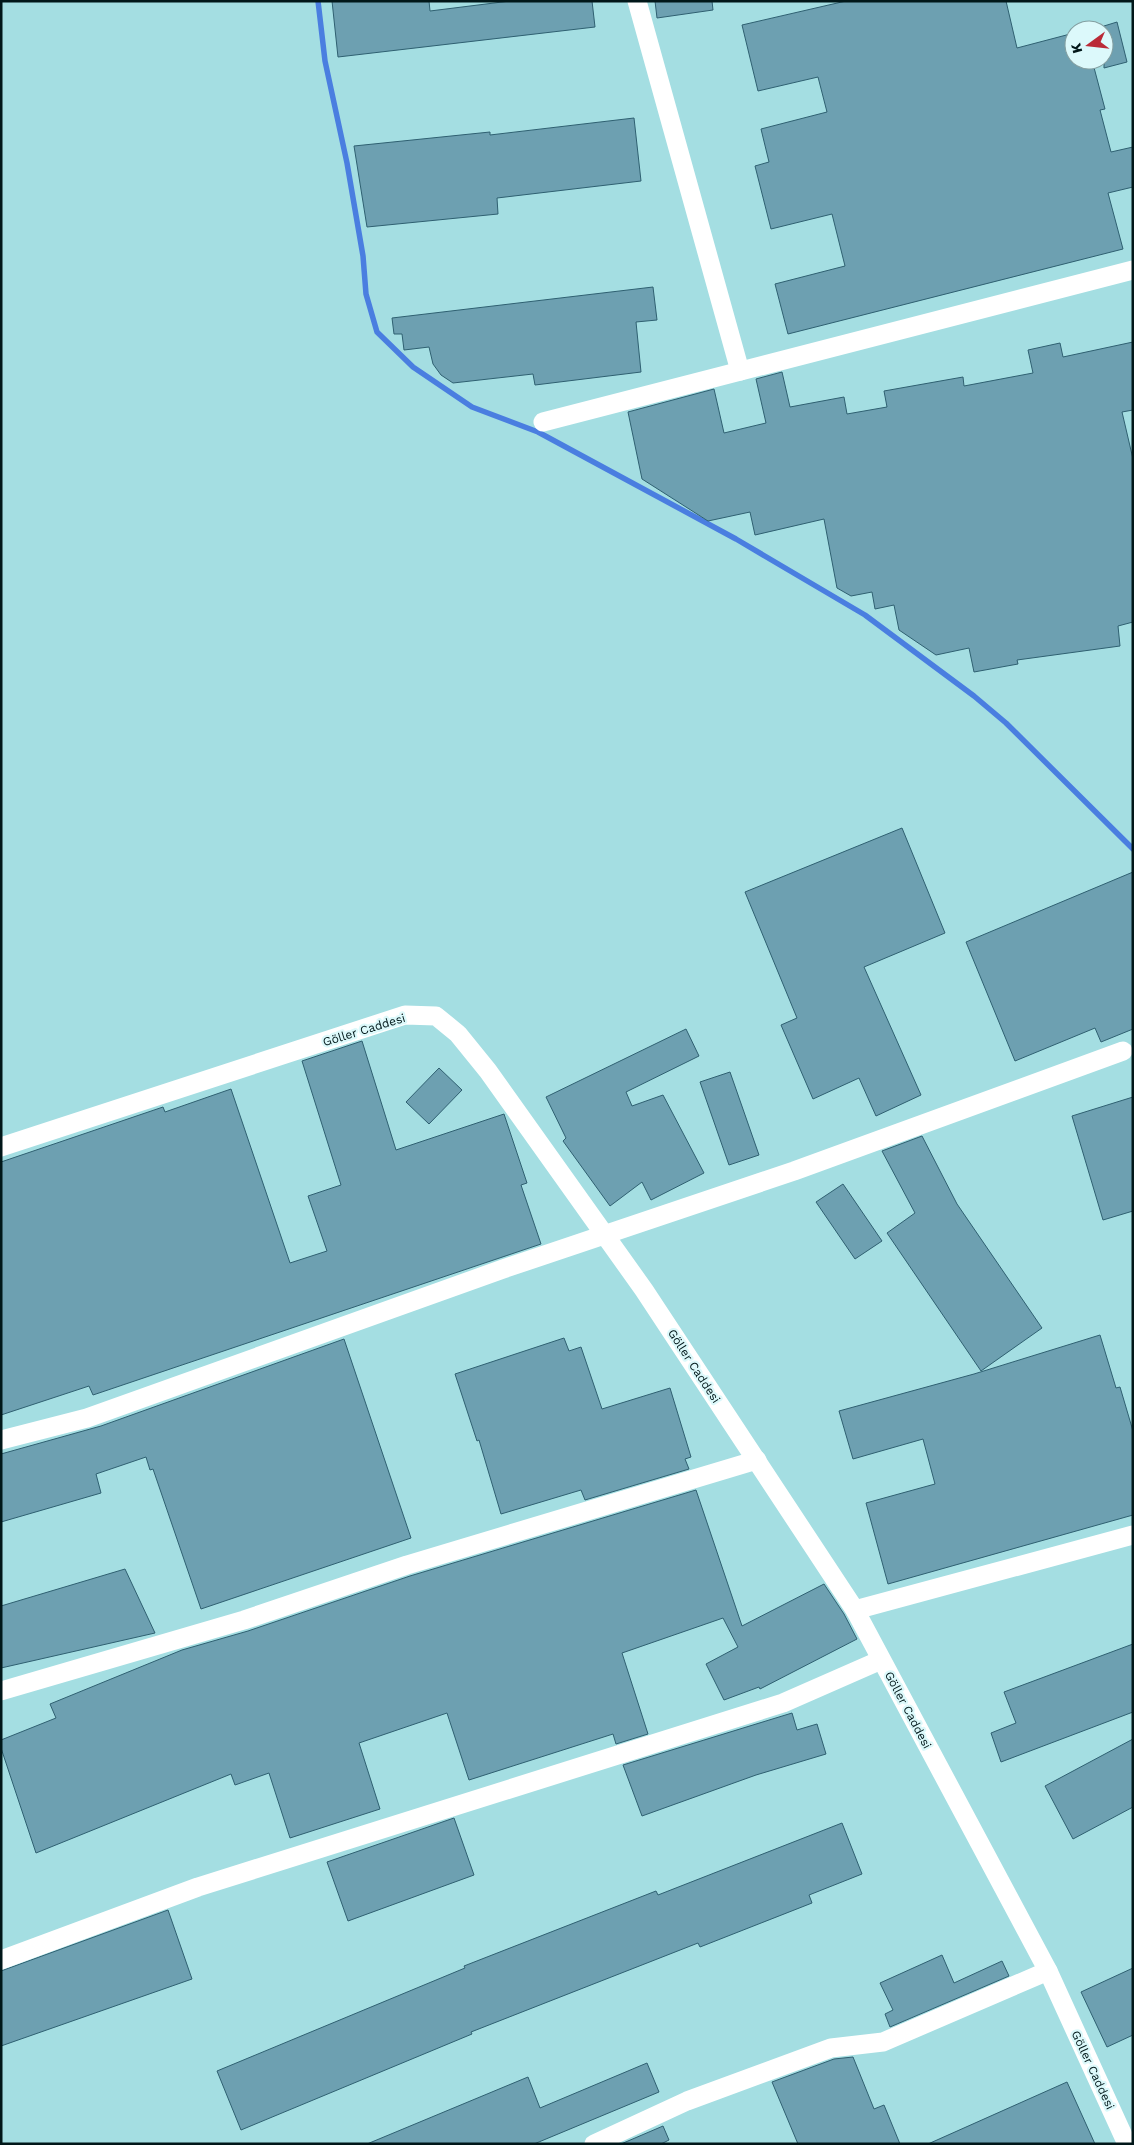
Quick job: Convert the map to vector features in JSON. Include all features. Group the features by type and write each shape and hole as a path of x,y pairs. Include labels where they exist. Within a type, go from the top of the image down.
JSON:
{"street":[{"path":"636,1 740,371"},
{"path":"543,422 1133,270"},
{"name":"Göller Caddesi","path":"1,1147 405,1015 436,1016 458,1034 488,1071 644,1290 855,1610 1048,1972 1127,2144"},
{"path":"1,1440 87,1418 494,1272 794,1171 1123,1051"},
{"path":"1,1691 244,1620 407,1565 757,1460"},
{"path":"855,1610 1133,1535"},
{"path":"1,1960 198,1887 783,1703 881,1660"},
{"path":"594,2144 687,2101 831,2048 883,2042 1048,1972"}],"building":[{"path":"332,1 429,1 430,11 510,1 592,1 595,27 338,57"},
{"path":"655,1 712,1 713,10 657,18"},
{"path":"846,1 1006,1 1017,48 1064,36 1064,70 1095,70 1105,109 1100,110 1111,152 1133,147 1133,187 1108,193 1123,249 788,334 775,284 845,266 832,214 771,229 755,166 769,162 761,129 827,112 818,77 758,91 742,25"},
{"path":"1117,22 1127,62 1114,65 1114,23"},
{"path":"634,118 641,181 497,198 498,214 367,227 354,146 490,132 490,135"},
{"path":"653,287 657,320 636,322 641,372 535,385 533,374 453,383 441,375 433,364 429,347 404,350 402,334 394,334 392,318"},
{"path":"1133,342 1133,410 1122,412 1133,459 1133,622 1118,626 1120,646 1017,660 1018,664 974,672 969,648 936,655 899,630 894,605 875,609 872,592 851,596 837,588 824,519 755,535 750,512 708,521 642,479 628,412 714,389 724,433 766,423 756,379 782,372 790,407 844,397 847,414 887,407 884,391 963,377 964,386 1033,373 1028,350 1060,343 1063,357"},
{"path":"902,828 945,933 864,967 921,1095 876,1116 859,1078 813,1099 781,1025 797,1018 745,892"},
{"path":"1133,872 1133,1029 1101,1042 1095,1028 1015,1061 966,942"},
{"path":"686,1029 699,1056 626,1092 632,1106 663,1095 704,1173 651,1200 642,1182 610,1206 563,1141 566,1138 546,1097"},
{"path":"362,1041 396,1150 504,1114 527,1183 521,1185 541,1244 93,1395 89,1386 1,1415 1,1162 163,1107 165,1112 231,1089 290,1263 327,1251 308,1196 341,1185 302,1061"},
{"path":"439,1068 462,1090 429,1124 406,1102"},
{"path":"730,1072 759,1155 729,1165 700,1082"},
{"path":"1133,1097 1133,1211 1103,1220 1072,1116"},
{"path":"922,1136 957,1204 1042,1328 981,1371 887,1233 915,1213 882,1151"},
{"path":"843,1184 882,1241 855,1259 816,1202"},
{"path":"1100,1335 1116,1388 1120,1387 1133,1431 1133,1515 888,1584 866,1503 935,1484 923,1439 853,1459 839,1411 974,1374"},
{"path":"564,1338 569,1351 581,1347 602,1409 670,1388 691,1457 685,1459 689,1469 585,1500 581,1490 501,1514 479,1440 477,1441 455,1374"},
{"path":"344,1339 411,1538 201,1609 153,1469 150,1470 146,1457 96,1474 101,1493 1,1522 1,1454 101,1426"},
{"path":"696,1490 742,1626 824,1584 844,1614 857,1639 760,1689 759,1687 724,1700 706,1664 738,1647 723,1618 622,1653 648,1734 616,1744 613,1734 469,1780 447,1713 359,1743 380,1809 290,1838 269,1773 235,1785 231,1774 36,1853 1,1748 1,1740 56,1718 50,1704 182,1650 248,1631 410,1576"},
{"path":"125,1569 155,1633 1,1668 1,1606"},
{"path":"1133,1644 1133,1712 1001,1762 991,1733 1016,1723 1004,1692"},
{"path":"792,1713 797,1730 817,1724 826,1754 756,1775 642,1816 623,1765"},
{"path":"1133,1739 1133,1807 1073,1839 1045,1786"},
{"path":"454,1818 474,1875 348,1921 327,1862"},
{"path":"842,1823 862,1874 809,1895 812,1903 700,1947 698,1943 471,2032 472,2034 241,2130 217,2071 465,1968 464,1966 656,1891 658,1895"},
{"path":"168,1910 192,1979 1,2046 1,1971"},
{"path":"942,1955 954,1983 1002,1961 1009,1976 890,2027 885,2014 893,2010 880,1983"},
{"path":"1133,1968 1133,2035 1107,2047 1081,1992"},
{"path":"853,2057 874,2109 884,2105 900,2144 798,2144 772,2082 834,2059"},
{"path":"647,2063 659,2092 534,2144 367,2144 528,2077 540,2108"},
{"path":"1067,2082 1095,2144 928,2144"},
{"path":"663,2126 669,2140 661,2144 621,2144"}],"waterway":[{"path":"318,1 325,61 347,163 363,256 366,294 377,332 413,367 472,407 538,432 736,539 865,615 974,696 1006,723 1133,849"}]}
